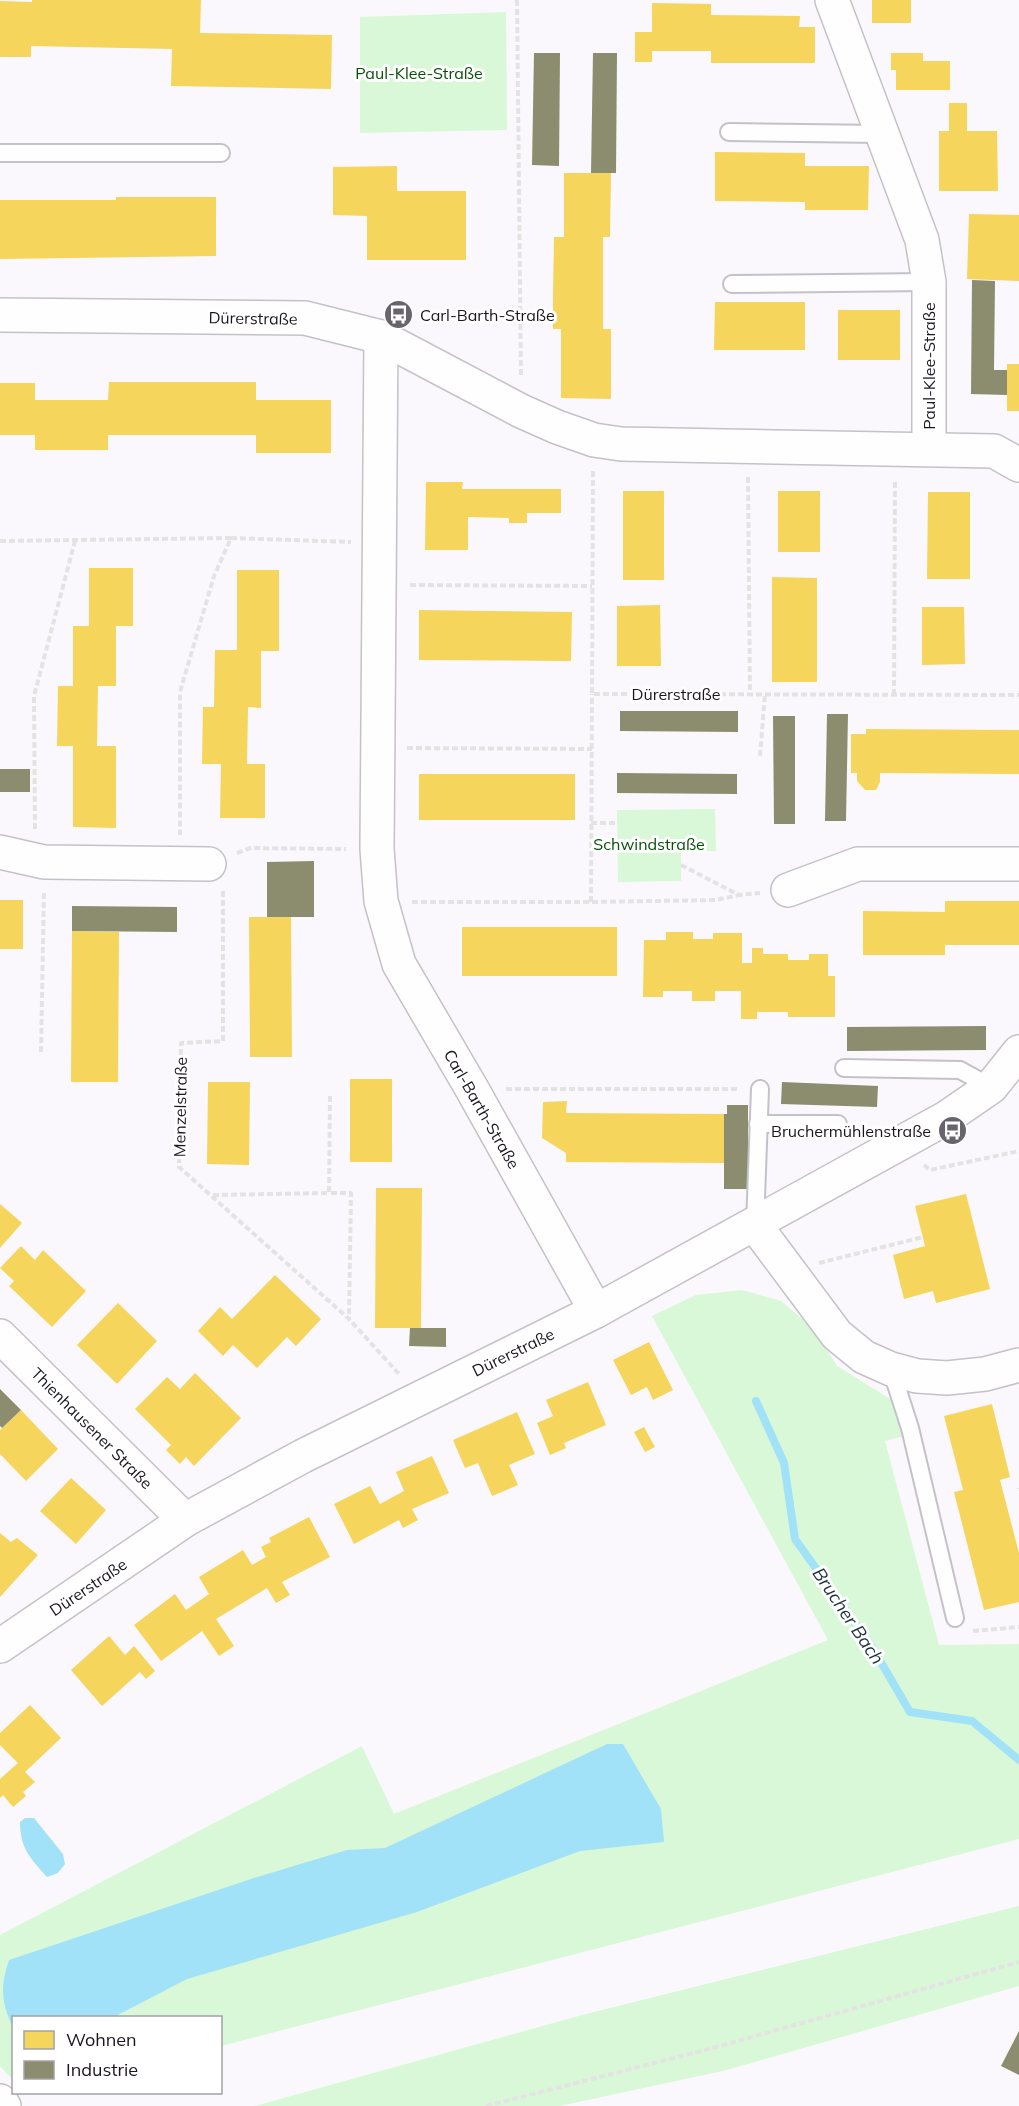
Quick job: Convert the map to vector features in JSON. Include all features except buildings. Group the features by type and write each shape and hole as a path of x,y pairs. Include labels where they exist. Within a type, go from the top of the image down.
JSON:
{"street":[{"name":"Paul-Klee-Straße","path":"832,0 922,240 929,282 929,449"},
{"name":"Dürerstraße","path":"0,315 305,318 381,337 522,411 594,440 621,444 994,451 1019,465"},
{"name":"Carl-Barth-Straße","path":"381,337 377,748 377,849 381,902 399,964 596,1311"},
{"path":"0,852 40,861 194,864"},
{"path":"788,890 858,864 1019,864"},
{"name":"Dürerstraße","path":"0,1646 185,1520 303,1456 596,1311 946,1118 991,1087 1019,1052"},
{"path":"755,1225 837,1335 864,1357 891,1370 918,1376 947,1378 985,1374 1019,1365"},
{"name":"Thienhausener Straße","path":"0,1336 185,1520"},
{"path":"0,2101 4,2106"}],"lane":[{"path":"729,132 882,134"},
{"path":"0,153 221,153"},
{"name":"Paul-Klee-Straße","path":"732,284 929,282"},
{"path":"844,1068 960,1070 991,1087"},
{"path":"755,1225 760,1089"},
{"path":"758,1124 838,1124"},
{"path":"891,1370 910,1428 955,1618"}],"path":[{"path":"517,0 522,411"},
{"path":"591,902 594,440"},
{"path":"748,447 750,694"},
{"path":"894,695 895,448"},
{"path":"0,540 231,538 379,543"},
{"path":"231,538 214,576 180,692 194,864 251,848 377,849"},
{"path":"41,1052 40,861 34,696 75,541"},
{"path":"379,585 592,586"},
{"name":"Dürerstraße","path":"592,694 1016,695"},
{"path":"760,756 765,694"},
{"path":"377,748 592,750"},
{"path":"591,823 617,823"},
{"name":"Menzelstraße","path":"194,864 223,883 223,1041 181,1043 179,1167 349,1319 383,1356"},
{"path":"681,865 739,895"},
{"path":"381,902 716,900 788,890"},
{"path":"472,1089 760,1089"},
{"path":"329,1193 330,1096"},
{"path":"896,1147 930,1170 1019,1151"},
{"path":"212,1195 351,1193 349,1319"},
{"path":"790,1270 923,1237"},
{"path":"955,1618 959,1632 1019,1627"},
{"path":"486,2106 713,2048 1019,1962"}],"green space":[{"name":"Paul-Klee-Straße","path":"506,12 507,130 360,133 360,17"},
{"name":"Schwindstraße","path":"715,809 716,851 681,851 681,881 618,882 617,810"},
{"path":"742,1290 781,1301 814,1329 837,1366 892,1400 904,1436 885,1441 939,1645 1019,1644 1019,1839 222,2046 222,2016 12,2016 12,2079 0,2066 0,1935 362,1746 394,1814 828,1640 652,1316 696,1295"},
{"path":"1019,1906 1019,1986 727,2070 560,2106 255,2106 582,2015"}],"water":[{"path":"607,1744 623,1744 661,1809 664,1842 580,1851 417,1912 187,1979 116,2016 12,2016 12,2025 3,1994 9,1960 254,1878 347,1850 385,1848"},
{"path":"25,1818 34,1818 63,1854 65,1864 58,1873 47,1877 27,1852 20,1831 20,1822"}],"waterway":[{"name":"Brucher Bach","path":"756,1401 784,1463 795,1539 872,1647 910,1712 972,1721 1019,1760"}],"place":[{"name":"Carl-Barth-Straße","path":"399,315"},
{"name":"Bruchermühlenstraße","path":"952,1131"}]}
